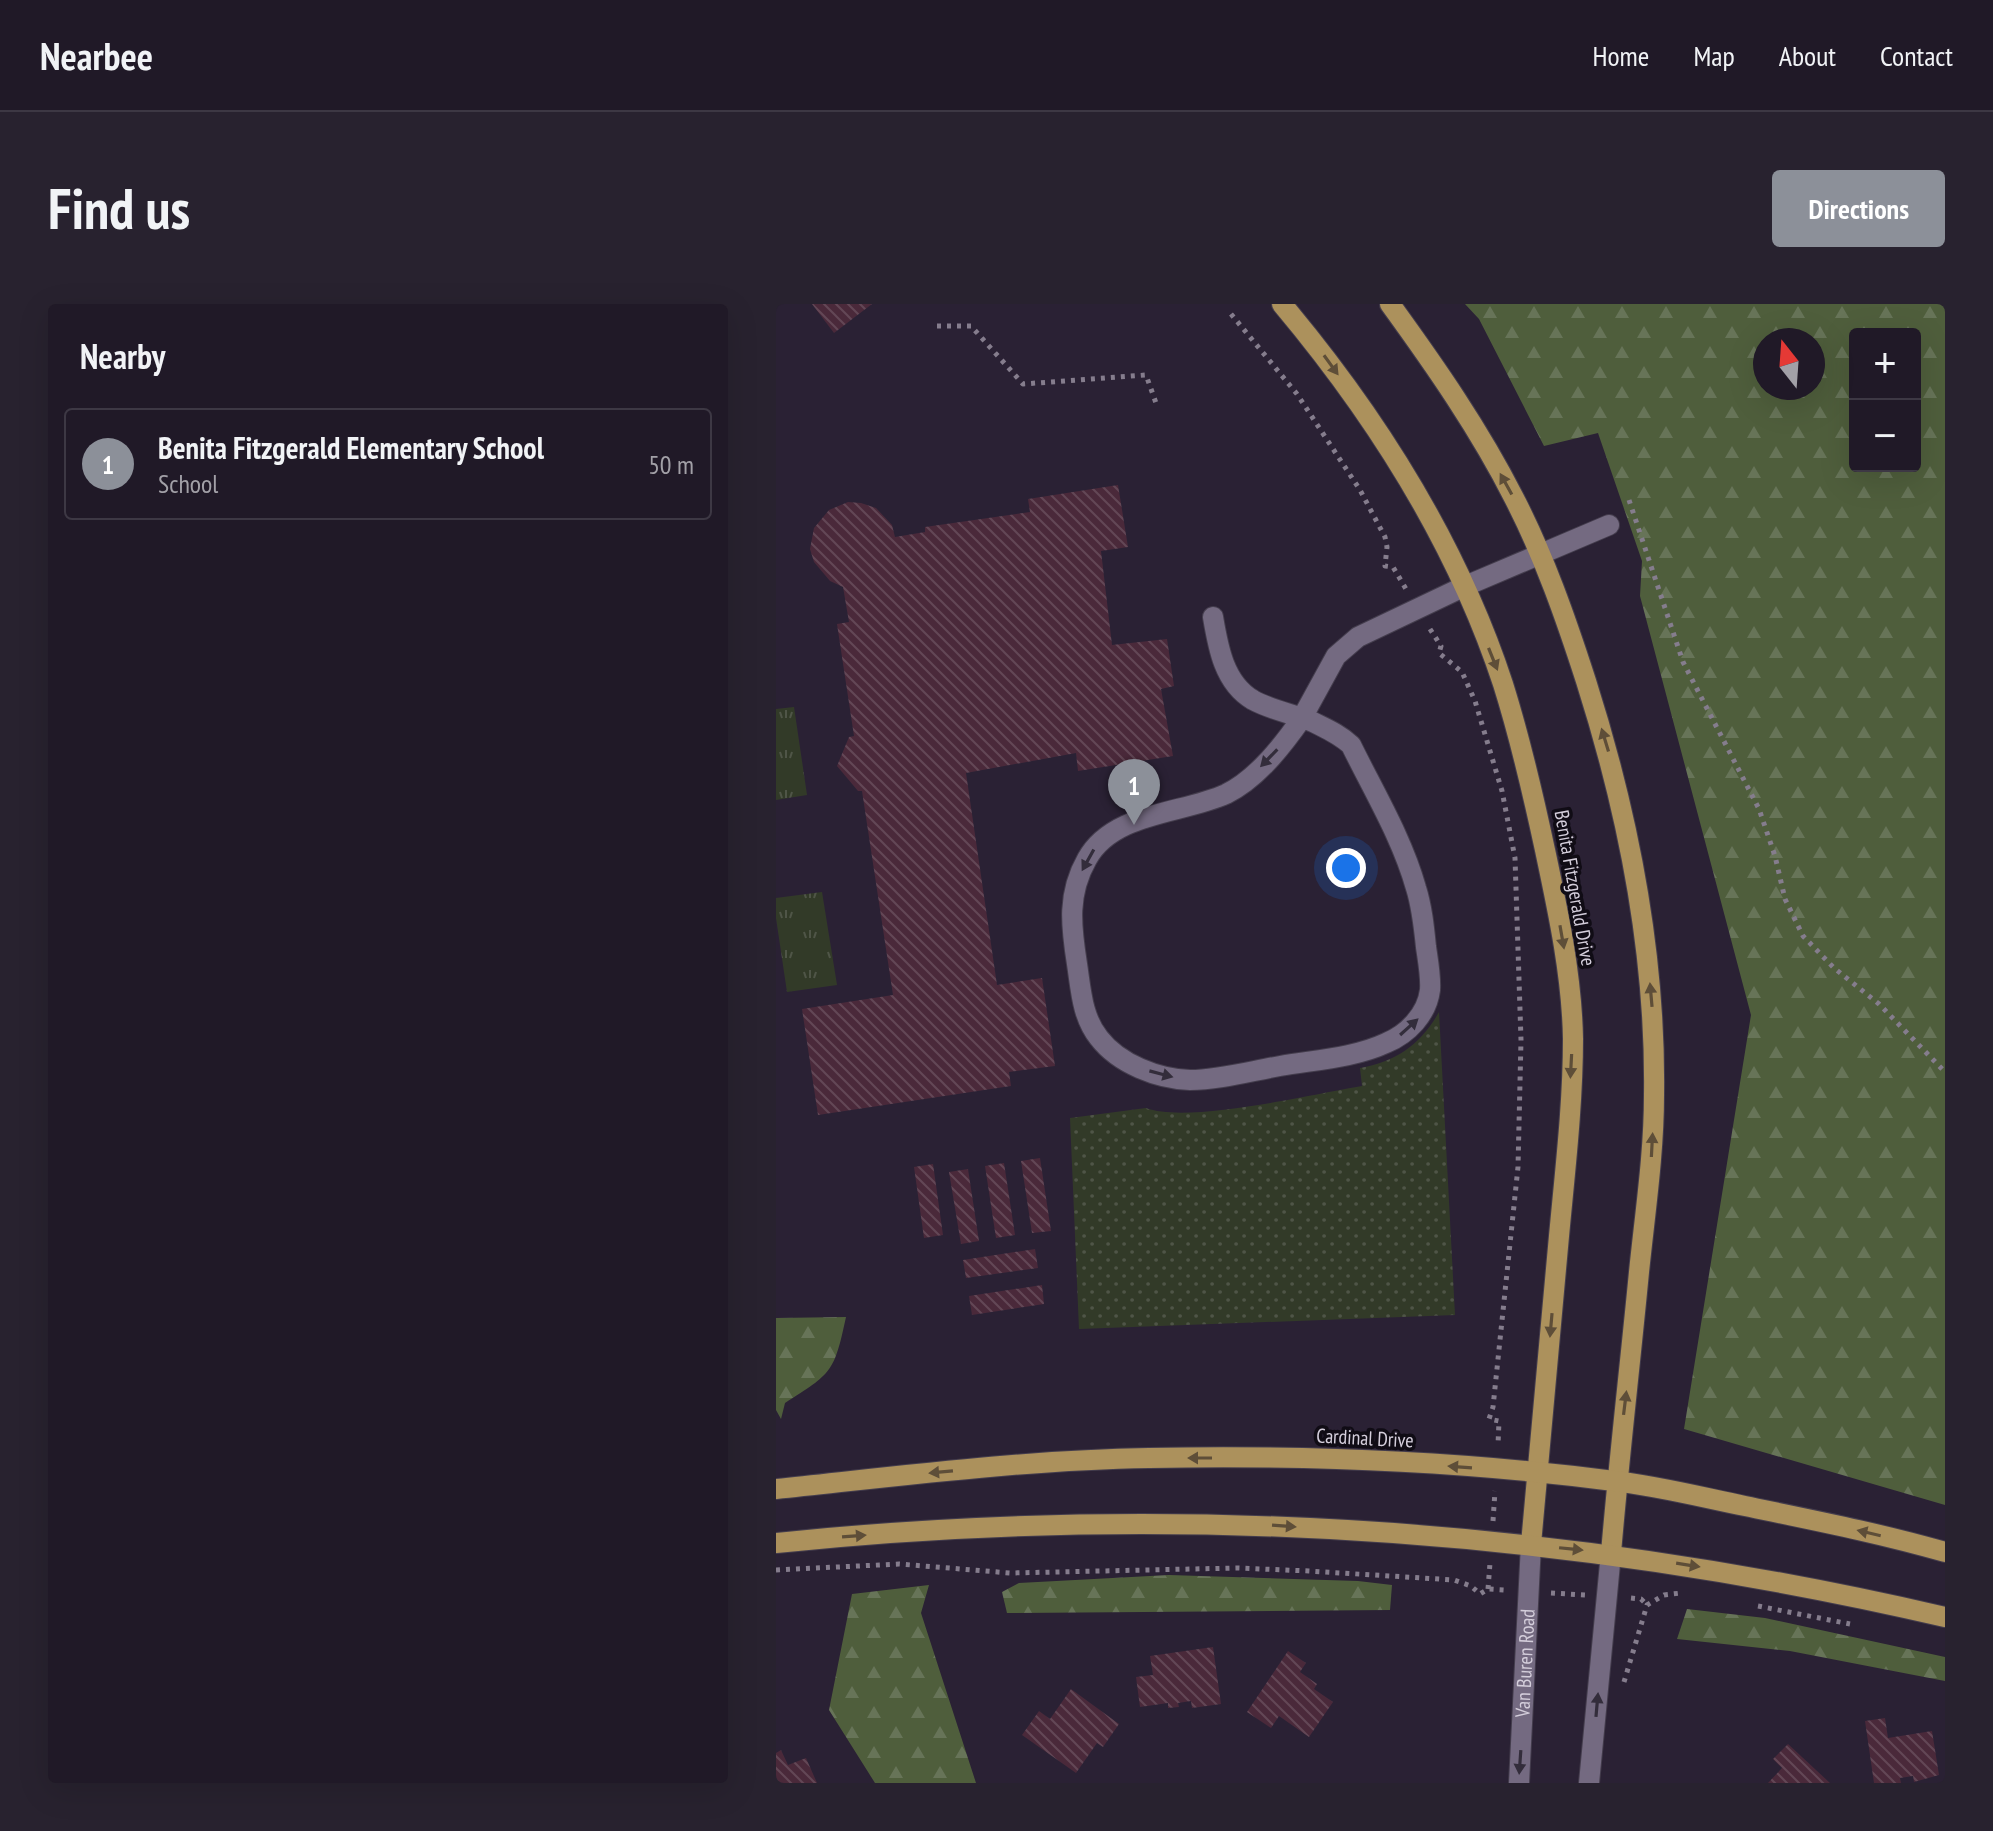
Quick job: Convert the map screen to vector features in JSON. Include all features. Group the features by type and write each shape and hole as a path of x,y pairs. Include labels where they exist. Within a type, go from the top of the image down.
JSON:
{"main road":[{"name":"Benita Fitzgerald Drive","path":"1282,304 1318,346 1361,406 1424,508 1463,587 1503,683 1533,793 1563,945 1572,1025 1567,1142 1531,1544"},
{"path":"1390,304 1476,429 1515,500 1580,663 1629,831 1645,926 1654,1026 1654,1095 1651,1164 1611,1553"},
{"name":"Cardinal Drive","path":"776,1489 1042,1462 1148,1458 1289,1458 1496,1469 1617,1481 1804,1518 1945,1552"},
{"path":"776,1543 961,1529 1122,1522 1247,1524 1531,1544 1611,1553 1696,1566 1945,1617"}],"street":[{"path":"1213,617 1226,669 1242,690 1254,701 1302,718 1339,734 1351,745 1395,833 1416,889 1430,989 1418,1020 1406,1032 1385,1044 1189,1080 1133,1066 1099,1038 1086,1016 1070,919 1074,889 1097,844 1125,825 1201,804 1229,792 1273,756 1302,718 1327,671 1347,645 1358,637 1463,587 1609,525"},
{"name":"Van Buren Road","path":"1519,1783 1531,1544"},
{"path":"1589,1783 1611,1553"}],"path":[{"path":"1231,314 1297,394 1339,455 1373,512 1387,547 1385,566 1393,567"},
{"path":"937,326 971,326 1023,384 1146,375 1156,403"},
{"path":"1629,500 1683,662 1759,809 1785,899 1803,936 1834,968 1879,1004 1945,1072"},
{"path":"1441,646 1439,653 1462,672 1475,701 1502,791 1515,858 1520,1088 1518,1167 1493,1407 1489,1419 1499,1421 1488,1589"},
{"path":"776,1570 878,1564 1010,1573 1237,1568 1412,1576 1463,1582 1480,1594 1488,1589 1641,1599 1647,1605 1664,1595 1694,1594"},
{"path":"1754,1606 1859,1626"}],"green space":[{"path":"1465,304 1945,304 1945,1505 1684,1429 1751,1015 1640,596 1642,561 1598,433 1544,446 1479,319"},
{"path":"794,707 807,795 776,800 776,709"},
{"path":"822,892 837,985 787,992 776,898"},
{"path":"1439,1012 1455,1315 1079,1329 1070,1118 1146,1108 1165,1112 1220,1110 1362,1086 1360,1068 1385,1061 1406,1050 1424,1033"},
{"path":"846,1317 838,1350 829,1370 813,1385 785,1403 781,1419 776,1410 776,1318"},
{"path":"1169,1575 1358,1581 1392,1585 1390,1610 1007,1613 1002,1592 1019,1583"},
{"path":"929,1585 921,1613 976,1783 875,1783 829,1710 852,1594"},
{"path":"1687,1609 1765,1618 1945,1657 1945,1681 1790,1651 1677,1639"}],"building":[{"path":"812,304 872,304 834,333"},
{"path":"1118,485 1128,547 1101,551 1112,645 1167,639 1174,686 1161,689 1173,756 1078,771 1076,753 966,773 997,985 1042,978 1055,1066 1009,1072 1011,1086 818,1115 802,1009 893,995 862,791 858,791 837,766 849,737 854,736 837,624 849,622 843,587 830,581 814,562 810,549 814,528 829,510 848,502 876,508 892,525 895,537 925,532 925,527 1030,512 1028,499"},
{"path":"1040,1158 1051,1231 1032,1233 1021,1161"},
{"path":"1004,1163 1015,1235 996,1238 985,1166"},
{"path":"933,1164 943,1235 924,1238 914,1167"},
{"path":"968,1169 979,1241 961,1244 949,1172"},
{"path":"1035,1249 1038,1268 966,1278 963,1260"},
{"path":"1042,1285 1044,1304 972,1315 969,1296"},
{"path":"1213,1647 1221,1704 1192,1708 1191,1701 1178,1703 1179,1707 1168,1708 1168,1703 1140,1707 1136,1677 1153,1675 1150,1656"},
{"path":"1288,1651 1306,1663 1300,1672 1317,1684 1314,1689 1333,1702 1309,1737 1279,1716 1271,1728 1247,1712"},
{"path":"1071,1689 1119,1724 1103,1747 1097,1743 1076,1773 1022,1735 1039,1711 1050,1719"},
{"path":"1885,1718 1888,1738 1932,1731 1939,1775 1914,1782 1913,1776 1900,1778 1901,1783 1874,1783 1865,1721"},
{"path":"1788,1744 1830,1783 1768,1783 1782,1768 1773,1759"},
{"path":"781,1750 788,1765 806,1758 817,1783 776,1783 776,1753"}],"place":[{"name":"Benita Fitzgerald Elementary School","path":"1134,825"}]}
